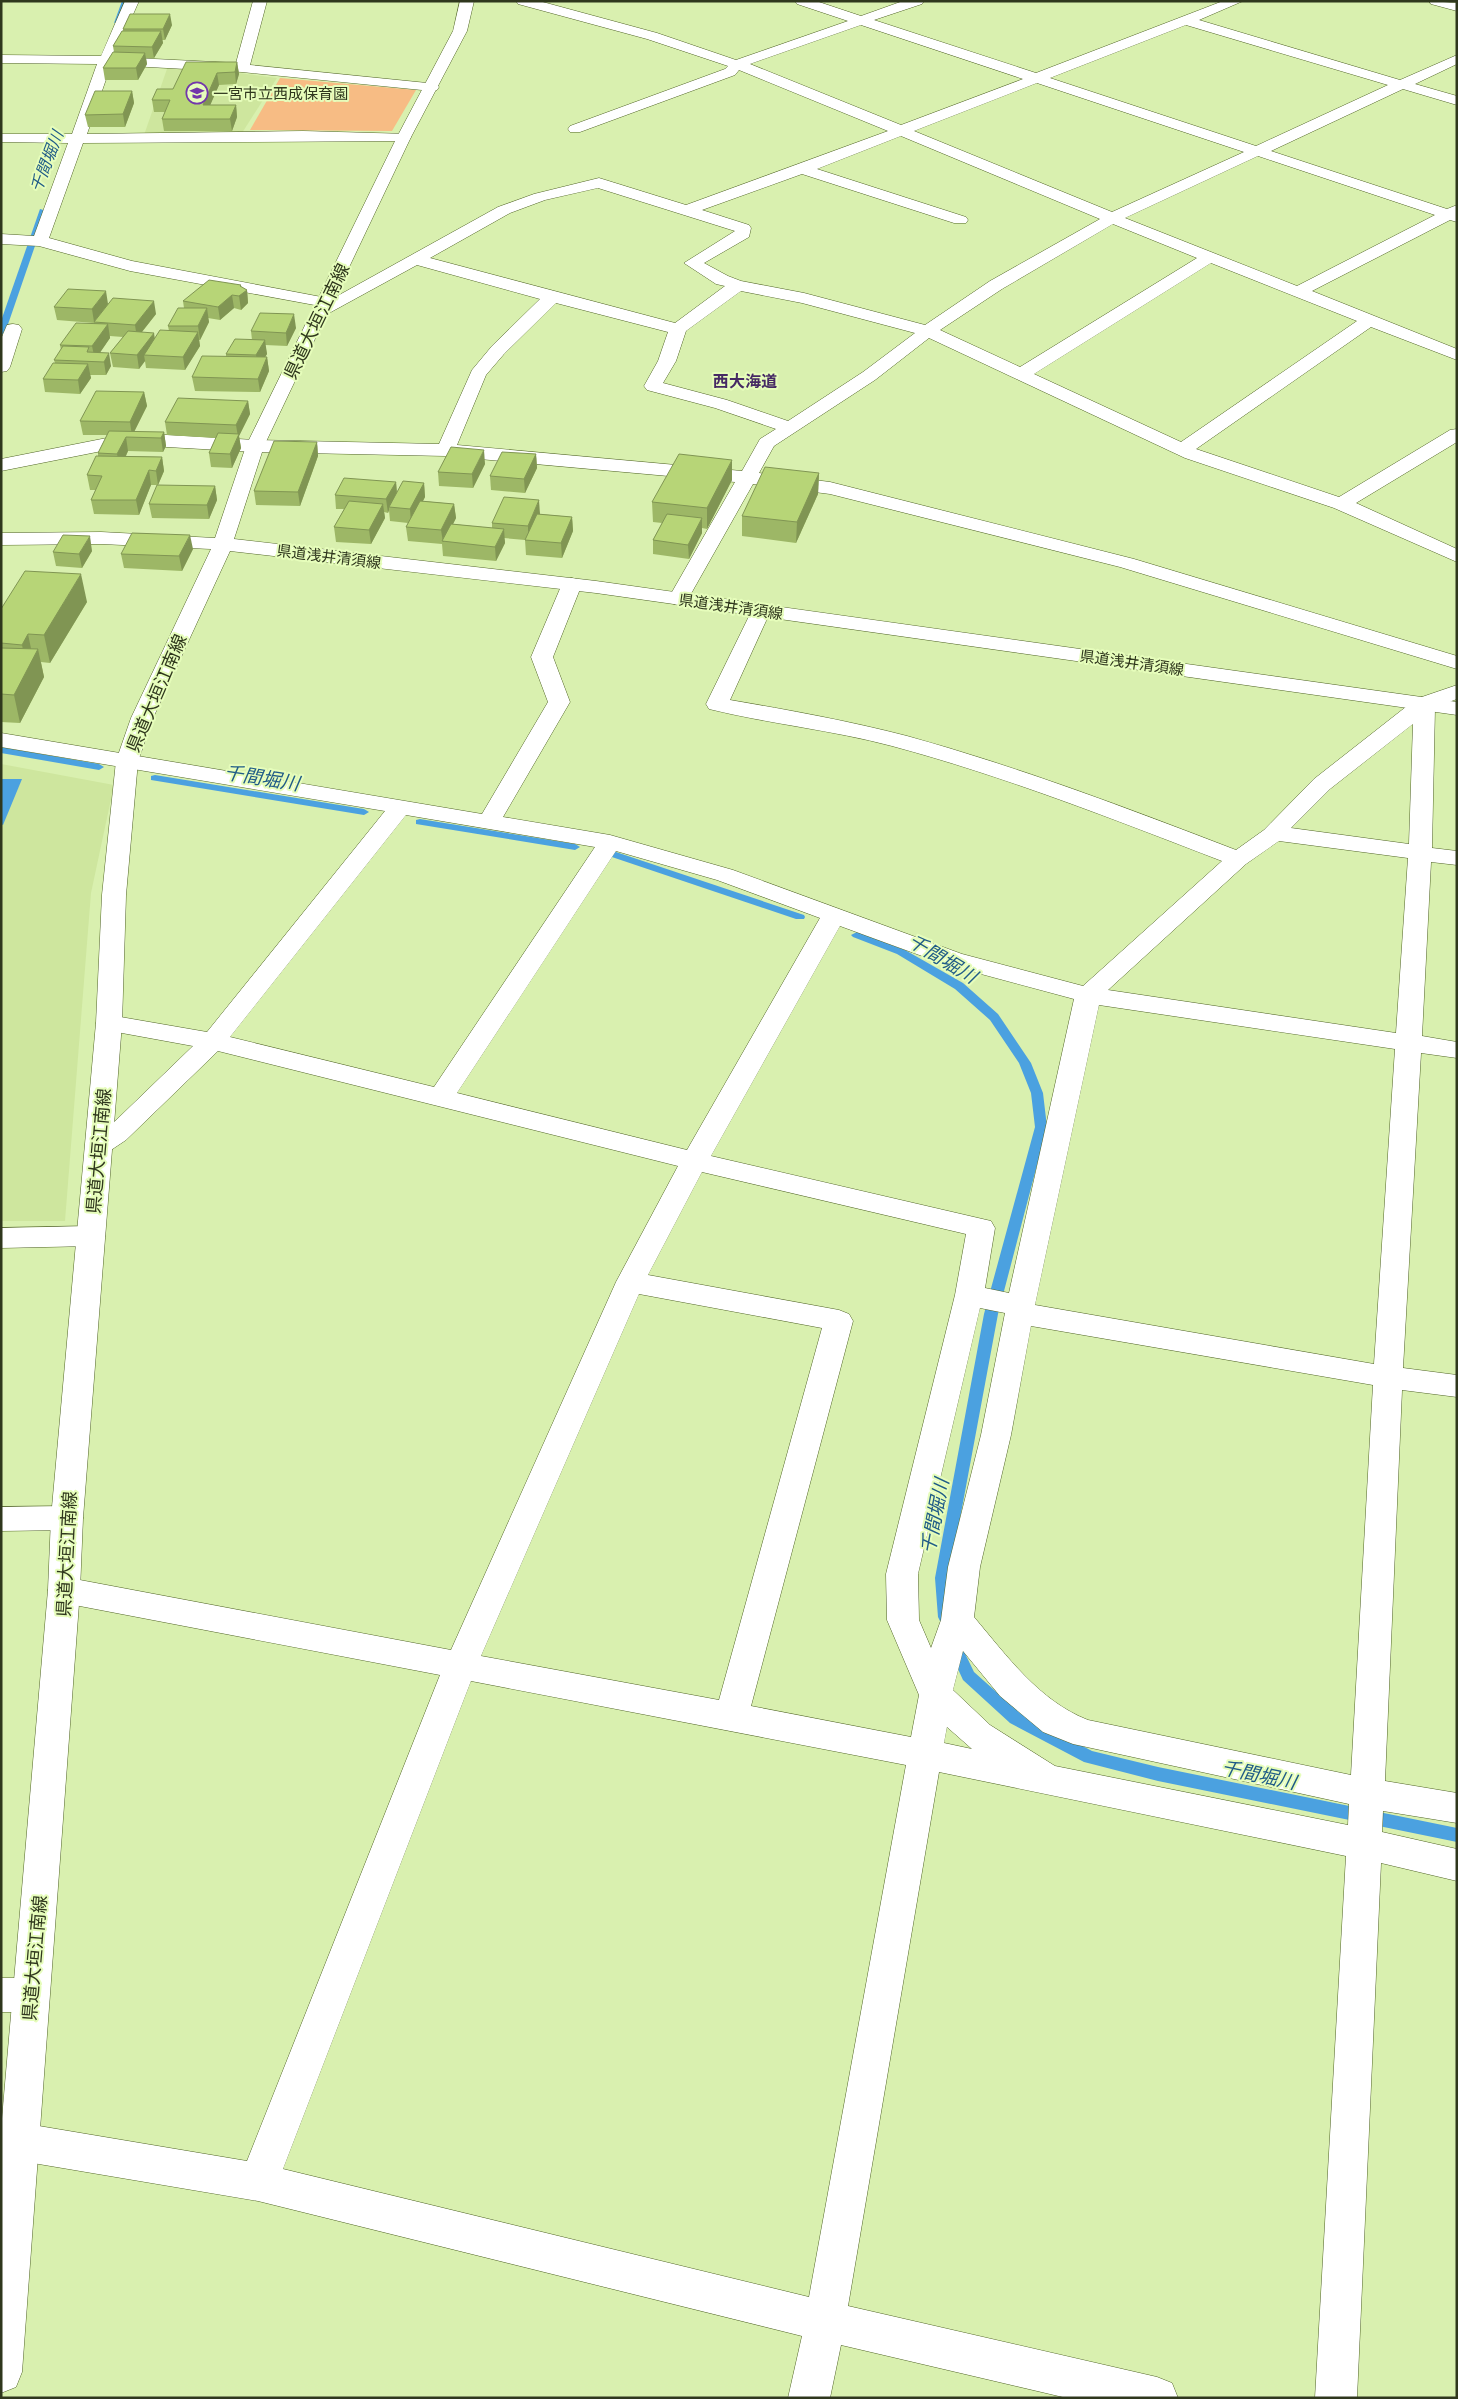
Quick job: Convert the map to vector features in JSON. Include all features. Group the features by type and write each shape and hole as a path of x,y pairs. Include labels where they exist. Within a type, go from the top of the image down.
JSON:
{"street":[{"path":"37,241 76,139 101,60 132,1"},
{"path":"242,68 260,1"},
{"name":"県道大垣江南線","path":"1,2372 21,2142 16,1995 64,1590 67,1518 110,1023 114,895 128,761 142,718 223,544 255,446 404,137 460,31 467,1"},
{"path":"522,1 652,36 737,64 1112,218 1457,355"},
{"path":"802,1 1260,152 1454,213"},
{"path":"575,129 730,72 737,64 917,1"},
{"path":"1193,1 1218,9"},
{"path":"688,210 902,131 1236,1"},
{"path":"1436,1 1457,7"},
{"path":"562,11 589,4"},
{"path":"1187,21 1457,101"},
{"path":"1,59 101,60 242,68 432,87"},
{"path":"678,599 767,443 869,376 996,285 1112,218 1260,152 1457,59"},
{"path":"1,138 76,139 314,134 404,137"},
{"path":"802,169 960,220"},
{"path":"8,240 37,241 130,266 322,307 417,260 504,210 540,197 599,184 743,228 743,234 692,263 722,280 804,298 928,332 1182,449 1340,504 1457,556"},
{"path":"1298,292 1454,213"},
{"path":"1022,374 1210,257"},
{"path":"417,260 678,329"},
{"path":"738,285 678,329 667,361 653,386 721,404 790,428"},
{"path":"446,450 478,374 498,350 552,297"},
{"path":"1182,449 1370,320"},
{"path":"1,367 13,329"},
{"path":"1340,504 1457,434"},
{"path":"1,465 132,439 255,446 446,450 748,477 830,488 1117,560 1457,663"},
{"name":"県道浅井清須線","path":"1,539 101,538 223,544 572,584 1457,709"},
{"path":"489,821 559,702 542,657 572,584"},
{"path":"761,610 717,704 827,723 924,748 1112,810 1238,858"},
{"path":"1047,1779 978,1735 937,1684 904,1620 902,1574 999,1303 1088,995 1238,858 1274,833 1322,784 1424,704 1457,691"},
{"path":"1336,2398 1388,1377 1420,853 1424,704"},
{"path":"1,740 610,842 725,874 953,959 1088,995 1457,1050"},
{"path":"98,1146 117,1134 213,1041 401,806"},
{"path":"1274,833 1457,858"},
{"path":"441,1097 610,842"},
{"path":"258,2182 460,1666 630,1282 694,1161 835,914"},
{"path":"110,1023 213,1041 694,1161 981,1228 999,1303 996,1435 964,1567 955,1625 937,1684 825,2322 808,2398"},
{"path":"1,1238 91,1236"},
{"path":"630,1282 839,1321 731,1717"},
{"path":"999,1303 1388,1377 1457,1386"},
{"path":"1,1519 67,1518"},
{"path":"64,1590 925,1754 1047,1779 1366,1820 1457,1808"},
{"path":"955,1625 1012,1686 1055,1722 1085,1734 1366,1820 1457,1865"},
{"path":"21,2142 258,2182 825,2322 1157,2398"}],"shaded area":[{"path":"168,66 277,78 242,133 144,135"},
{"path":"280,78 416,90 392,131 250,130"},
{"path":"1,764 114,785 91,893 65,1221 1,1221"}],"water":[{"path":"1,779 22,779 3,825 1,824"}],"building":[{"path":"130,14 170,14 163,29 123,29"},
{"path":"122,31 161,31 152,47 113,46"},
{"path":"113,52 145,53 136,68 103,68"},
{"path":"186,62 237,62 235,72 217,73 203,105 236,105 230,119 162,119 170,100 152,100 157,89 173,89"},
{"path":"95,91 132,91 123,114 85,115"},
{"path":"209,280 241,285 247,290 239,296 232,295 218,307 183,301"},
{"path":"68,289 106,291 92,309 54,307"},
{"path":"113,298 154,301 135,325 94,322"},
{"path":"178,308 207,308 198,326 168,326"},
{"path":"260,313 294,314 286,333 251,331"},
{"path":"76,323 108,324 92,346 60,345"},
{"path":"160,330 198,332 183,357 144,355"},
{"path":"128,331 154,333 137,355 110,353"},
{"path":"235,339 265,340 256,355 226,354"},
{"path":"63,346 89,347 87,352 109,353 104,362 54,360"},
{"path":"202,356 267,357 258,379 192,377"},
{"path":"53,363 88,364 78,380 43,379"},
{"path":"96,391 144,392 130,422 80,421"},
{"path":"178,398 248,401 236,425 165,422"},
{"path":"109,431 164,432 161,438 126,437 117,454 98,453"},
{"path":"218,433 239,434 230,454 209,453"},
{"path":"274,441 317,442 298,492 254,491"},
{"path":"451,447 484,450 472,474 438,472"},
{"path":"502,452 536,454 524,479 490,476"},
{"path":"679,454 732,460 707,508 652,502"},
{"path":"96,456 162,457 156,471 149,470 136,500 91,500 102,476 87,475"},
{"path":"765,467 819,473 797,522 742,516"},
{"path":"344,478 396,482 386,499 335,495"},
{"path":"403,481 424,483 410,509 389,507"},
{"path":"157,485 215,486 207,505 149,504"},
{"path":"504,497 539,500 528,526 492,523"},
{"path":"349,501 383,504 369,530 334,527"},
{"path":"420,501 454,504 441,530 406,527"},
{"path":"537,514 572,517 561,543 525,540"},
{"path":"667,514 702,518 688,545 653,540"},
{"path":"451,524 504,529 495,547 442,541"},
{"path":"132,533 190,535 179,556 121,554"},
{"path":"63,535 90,536 79,554 53,552"},
{"path":"25,571 81,574 44,635 28,634 22,645 1,643 1,609"},
{"path":"1,648 38,649 14,695 1,694"}],"waterway":[{"name":"千間堀川","path":"116,22 125,1"},
{"name":"千間堀川","path":"1,333 43,211"},
{"name":"千間堀川","path":"1,750 99,767"},
{"name":"千間堀川","path":"155,778 364,812"},
{"name":"千間堀川","path":"420,822 575,847"},
{"name":"千間堀川","path":"607,852 800,917"},
{"name":"千間堀川","path":"857,935 901,952 933,969 959,986 994,1017 1025,1063 1037,1093 1041,1127 991,1314 942,1578 945,1617"},
{"name":"千間堀川","path":"954,1645 968,1676 1015,1718 1089,1757 1158,1774 1457,1835"}],"place":[{"name":"一宮市立西成保育園","path":"197,93"}],"district":[{"name":"西大海道","path":"745,380"}]}
